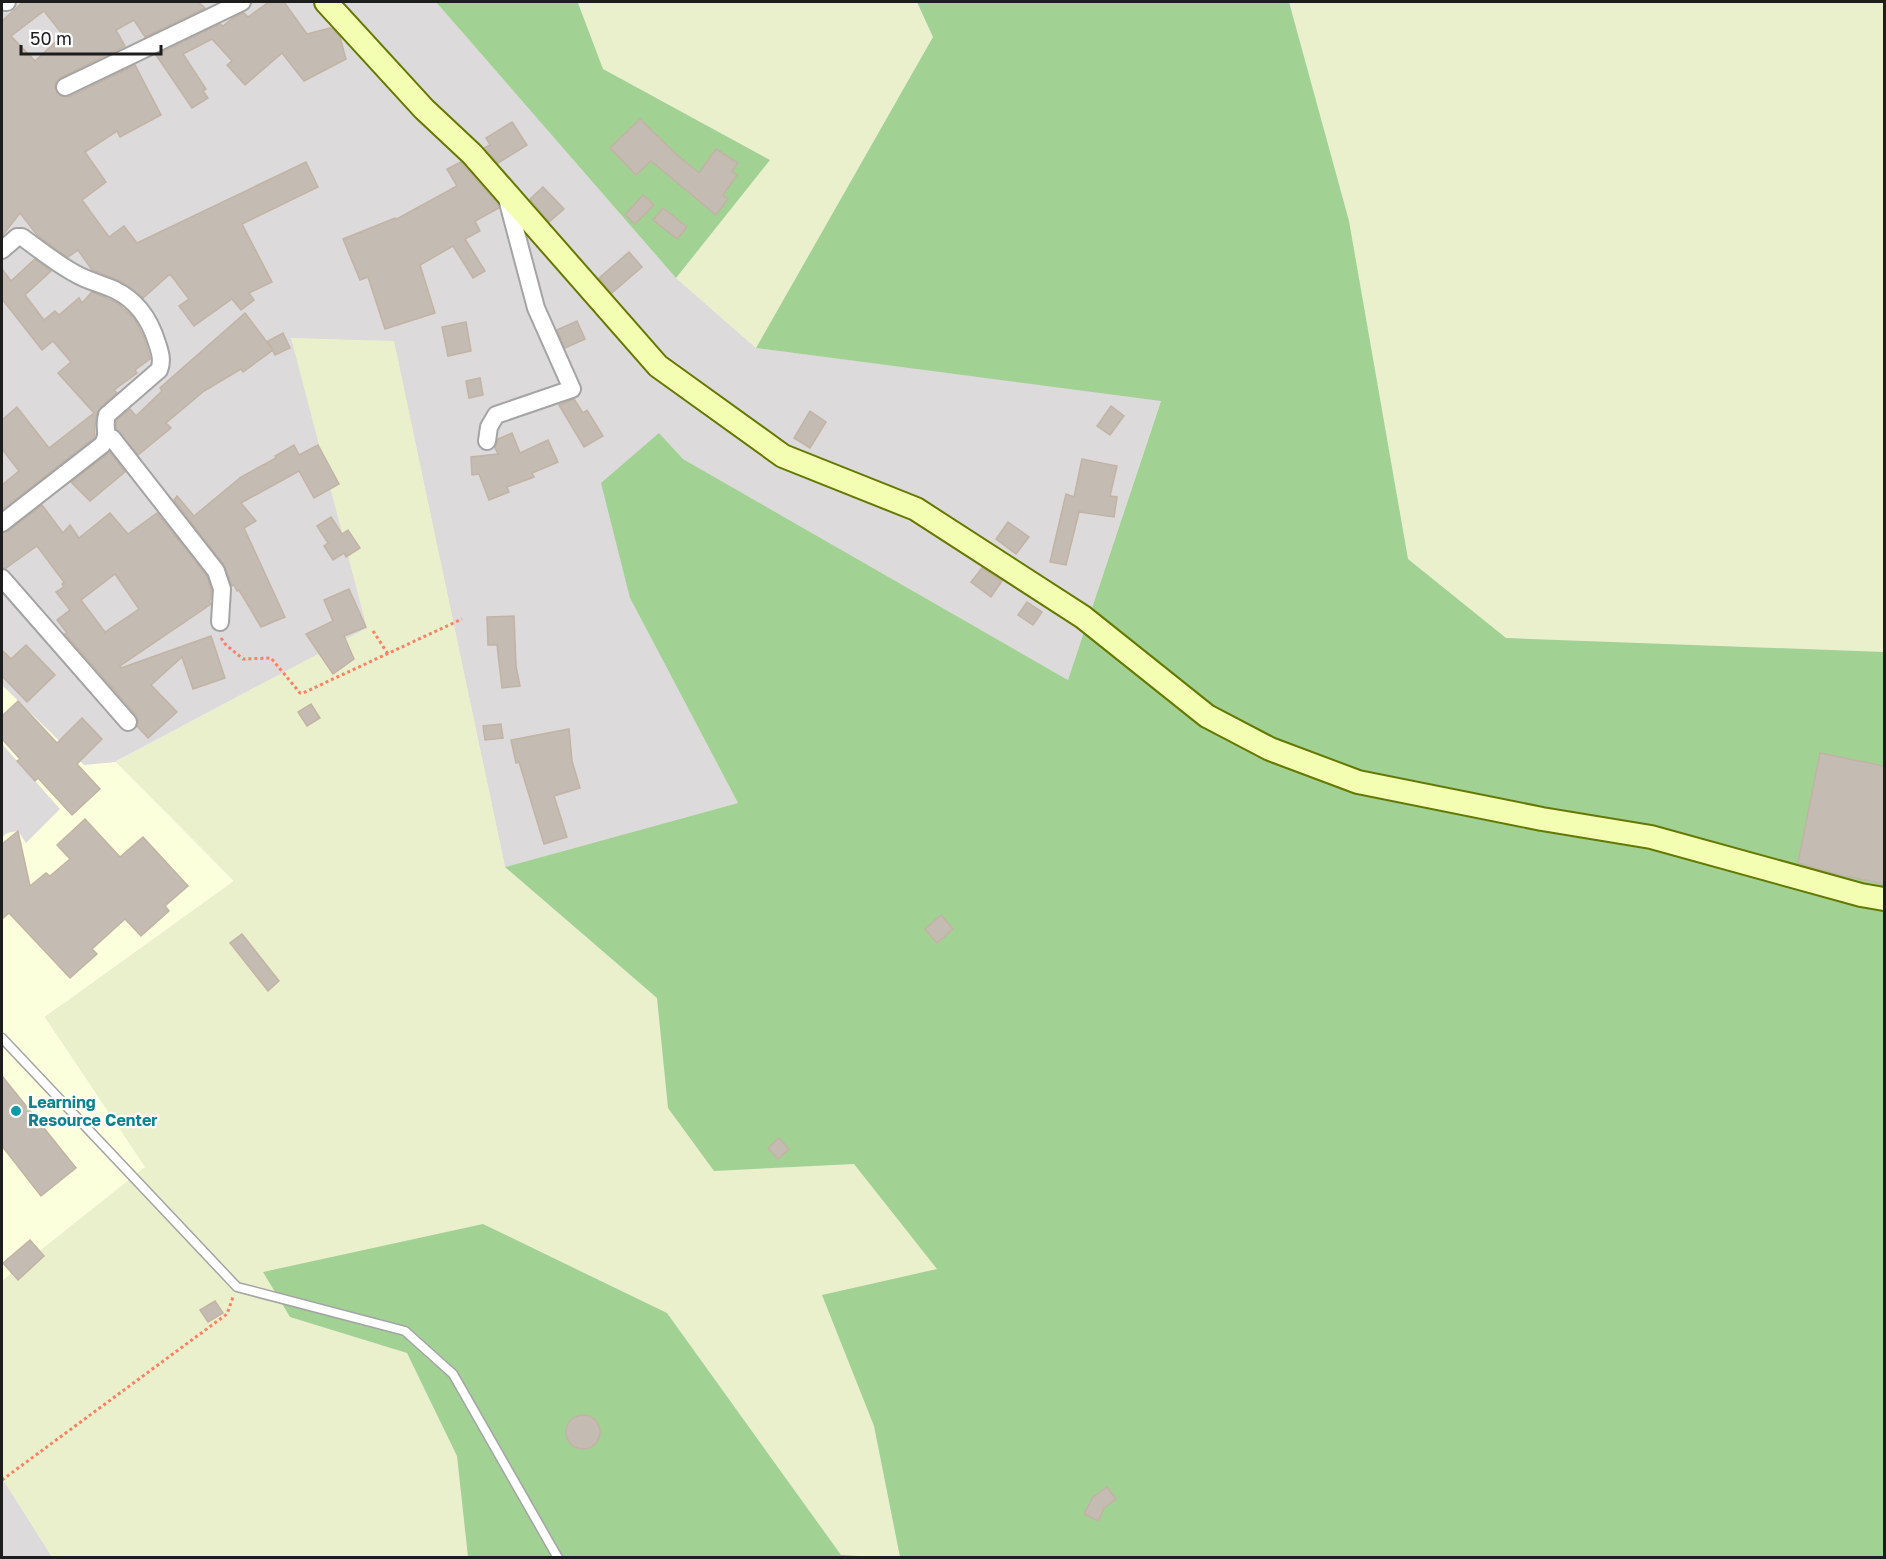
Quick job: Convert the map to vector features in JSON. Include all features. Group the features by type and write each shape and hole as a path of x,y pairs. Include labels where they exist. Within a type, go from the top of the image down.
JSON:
{"street":[{"path":"65,87 242,2"},
{"path":"326,2 424,110 472,154 658,366 783,456 916,509 1083,617 1207,716 1259,743 1358,782 1542,819 1651,837 1861,895 1884,899"},
{"path":"487,441 489,427 496,416 572,388 536,308 506,194"},
{"path":"2,250 16,237 22,237 78,276 116,290 127,297 145,315 152,326 161,358 161,367 107,415 107,437 102,445 2,523"},
{"path":"107,437 112,438 216,571 222,589 220,622"},
{"path":"2,578 128,722"}],"lane":[{"path":"2,1038 237,1287 405,1330 453,1374 558,1557"}],"path":[{"path":"220,622 223,642 240,657 271,658 300,693 303,693 462,619"},
{"path":"373,631 388,654"},
{"path":"2,1480 227,1314 237,1287"}],"shaded area":[{"path":"2,2 436,2 676,278 756,348 1161,400 1068,680 683,459 659,433 630,598 738,803 505,867 394,342 292,338 367,628 116,761 2,1281"},
{"path":"917,2 933,37 756,348 676,278 769,160 603,69 578,3"},
{"path":"1289,2 1884,2 1884,652 1506,638 1408,559 1349,221"},
{"path":"291,338 394,341 505,867 657,998 668,1108 714,1171 854,1164 938,1269 823,1295 874,1426 900,1557 841,1555 667,1313 290,1317 407,1353 457,1456 468,1557 52,1557 2,1478 2,1281 145,1167 45,1017 234,881 116,762 367,628"},
{"path":"2,685 84,765 116,762 234,881 45,1017 146,1167 2,1281 2,837 7,833 18,831 26,843 60,809 2,744"},
{"path":"2,1478 52,1557 2,1557"}],"green space":[{"path":"436,2 580,2 578,3 603,69 770,160 676,278"},
{"path":"917,2 1289,2 1349,221 1408,559 1506,638 1884,652 1884,1557 900,1557 874,1426 822,1295 937,1269 854,1164 714,1171 668,1108 657,998 505,867 738,803 630,598 601,483 659,433 683,459 1068,680 1161,401 756,348 933,37"},
{"path":"483,1224 667,1313 841,1555 877,1557 468,1557 457,1456 407,1353 290,1317 263,1272"}],"building":[{"path":"23,2 198,2 205,8 145,37 134,20 116,30 125,46 60,78 55,87 60,96 69,97 135,65 161,115 120,137 117,131 85,152 106,182 82,200 109,237 124,226 137,243 306,162 318,187 242,224 272,282 249,293 254,300 241,310 232,299 194,326 179,306 189,299 170,274 143,298 120,281 92,270 78,250 68,257 61,253 37,235 20,213 2,236 2,21","holes":["44,11 63,35 35,61 11,36"]},
{"path":"269,2 284,2 307,34 333,29 340,37 346,59 304,81 282,53 245,85 227,65 232,61 212,39 183,54 206,89 203,91 208,98 192,108 156,55 220,24 223,26 244,13 248,17"},
{"path":"640,119 699,173 716,149 738,163 732,171 737,175 723,195 728,199 716,215 651,161 636,175 610,148"},
{"path":"512,122 527,145 498,163 484,148 490,145 486,138"},
{"path":"461,162 499,208 475,221 480,231 465,239 485,271 473,278 453,246 420,265 435,313 385,329 368,277 360,280 343,239 395,218 395,220 457,186 447,169"},
{"path":"543,187 564,209 549,222 530,199"},
{"path":"643,195 654,205 635,224 625,215"},
{"path":"663,208 687,227 677,239 653,220"},
{"path":"629,252 642,267 612,293 599,278"},
{"path":"35,259 51,271 25,295 44,320 55,311 59,315 79,298 82,303 92,292 117,303 134,318 144,338 150,359 135,370 137,373 114,390 117,393 100,408 96,416 94,438 2,510 2,485 19,471 2,449 2,420 17,407 49,448 94,413 58,373 71,362 53,341 42,350 2,299 2,269 11,281"},
{"path":"245,313 273,350 243,372 241,369 204,391 166,423 171,428 138,455 116,429 116,421 130,409 136,416 162,391 160,388"},
{"path":"577,321 585,339 565,348 557,330"},
{"path":"466,322 471,351 448,356 442,327"},
{"path":"283,333 290,348 275,355 268,341"},
{"path":"480,378 483,395 469,398 466,381"},
{"path":"574,399 583,413 587,410 603,436 584,447 559,405"},
{"path":"1111,406 1124,416 1110,435 1097,426"},
{"path":"810,411 826,422 810,448 794,438"},
{"path":"512,433 520,453 548,440 558,462 532,473 534,477 507,487 509,492 489,500 479,474 472,475 471,457 498,454 495,448 498,439"},
{"path":"294,445 299,455 318,445 339,484 314,498 299,471 241,503 256,521 244,528 285,617 261,627 239,590 237,591 234,585 232,586 224,565 174,500 177,496 194,516 241,477 276,458 275,456"},
{"path":"110,452 125,472 90,501 71,482"},
{"path":"1082,459 1117,466 1110,496 1117,497 1114,517 1079,512 1066,565 1050,562 1066,494 1074,497"},
{"path":"42,505 63,533 70,525 79,538 110,513 128,534 157,513 207,576 211,590 209,601 211,604 120,666 121,668 211,636 225,678 193,689 182,657 151,685 177,712 148,738 137,726 136,715 65,634 67,633 57,620 70,610 56,592 64,587 62,584 64,582 37,546 6,568 2,568 2,533 8,531","holes":["115,574 139,609 105,632 81,600"]},
{"path":"331,517 342,534 348,530 360,548 346,557 344,553 333,560 324,546 328,543 317,526"},
{"path":"1008,522 1029,537 1016,554 996,539"},
{"path":"982,568 1002,581 991,597 971,582"},
{"path":"349,589 366,627 344,636 354,659 333,674 306,634 333,621 324,600"},
{"path":"1027,602 1042,612 1033,625 1018,615"},
{"path":"514,616 516,666 520,686 502,688 497,645 488,645 487,617"},
{"path":"26,645 55,675 27,702 2,676 2,650 11,659"},
{"path":"18,701 57,743 82,718 102,739 77,764 100,789 72,815 38,778 35,781 2,739 2,716"},
{"path":"311,704 320,718 307,726 298,712"},
{"path":"501,724 503,738 485,740 483,726"},
{"path":"569,729 572,761 580,788 554,796 567,837 544,844 519,762 516,763 511,740"},
{"path":"1820,753 1884,766 1884,884 1798,863"},
{"path":"85,819 120,857 143,837 188,886 165,906 169,911 141,936 125,919 92,949 97,954 70,978 9,913 2,919 2,844 18,831 30,886 46,873 50,876 70,859 57,845"},
{"path":"941,915 953,929 937,943 925,929"},
{"path":"242,934 279,981 268,991 230,943"},
{"name":"Learning Resource Center","path":"2,1076 76,1168 41,1196 2,1146"},
{"path":"779,1138 789,1149 778,1159 768,1148"},
{"path":"30,1240 44,1256 18,1280 3,1263"},
{"path":"215,1301 223,1313 208,1322 200,1310"},
{"path":"583,1415 595,1420 600,1432 595,1444 583,1449 571,1444 566,1432 571,1420"},
{"path":"1107,1487 1116,1499 1104,1508 1098,1521 1084,1514 1093,1497"}],"place":[{"name":"Learning Resource Center","path":"16,1111"}]}
